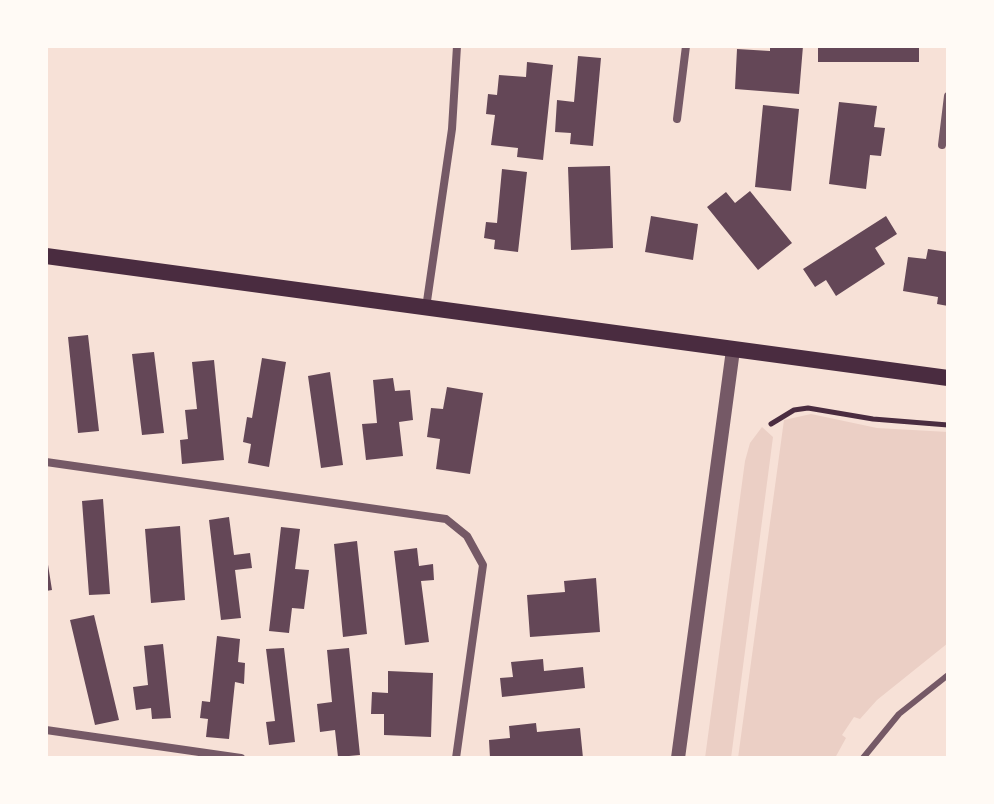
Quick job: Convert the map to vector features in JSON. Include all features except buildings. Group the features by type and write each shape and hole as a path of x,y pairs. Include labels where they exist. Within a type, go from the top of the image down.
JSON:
{"main road":[{"path":"46,256 948,378"}],"street":[{"path":"426,309 452,129 457,46"},
{"path":"677,119 686,46"},
{"path":"942,145 948,96"},
{"path":"678,758 733,350"},
{"path":"46,462 446,519 467,536 483,565 456,758"},
{"path":"46,730 241,758"}],"lane":[{"path":"863,758 899,714 948,675"}],"path":[{"path":"771,424 794,410 808,408 873,419 948,425"}],"shaded area":[{"path":"811,414 877,428 948,432 948,643 877,700 860,719 854,717 842,735 846,738 835,758 738,758 784,420"},
{"path":"762,427 773,437 731,758 705,758 745,461 750,443"}]}
